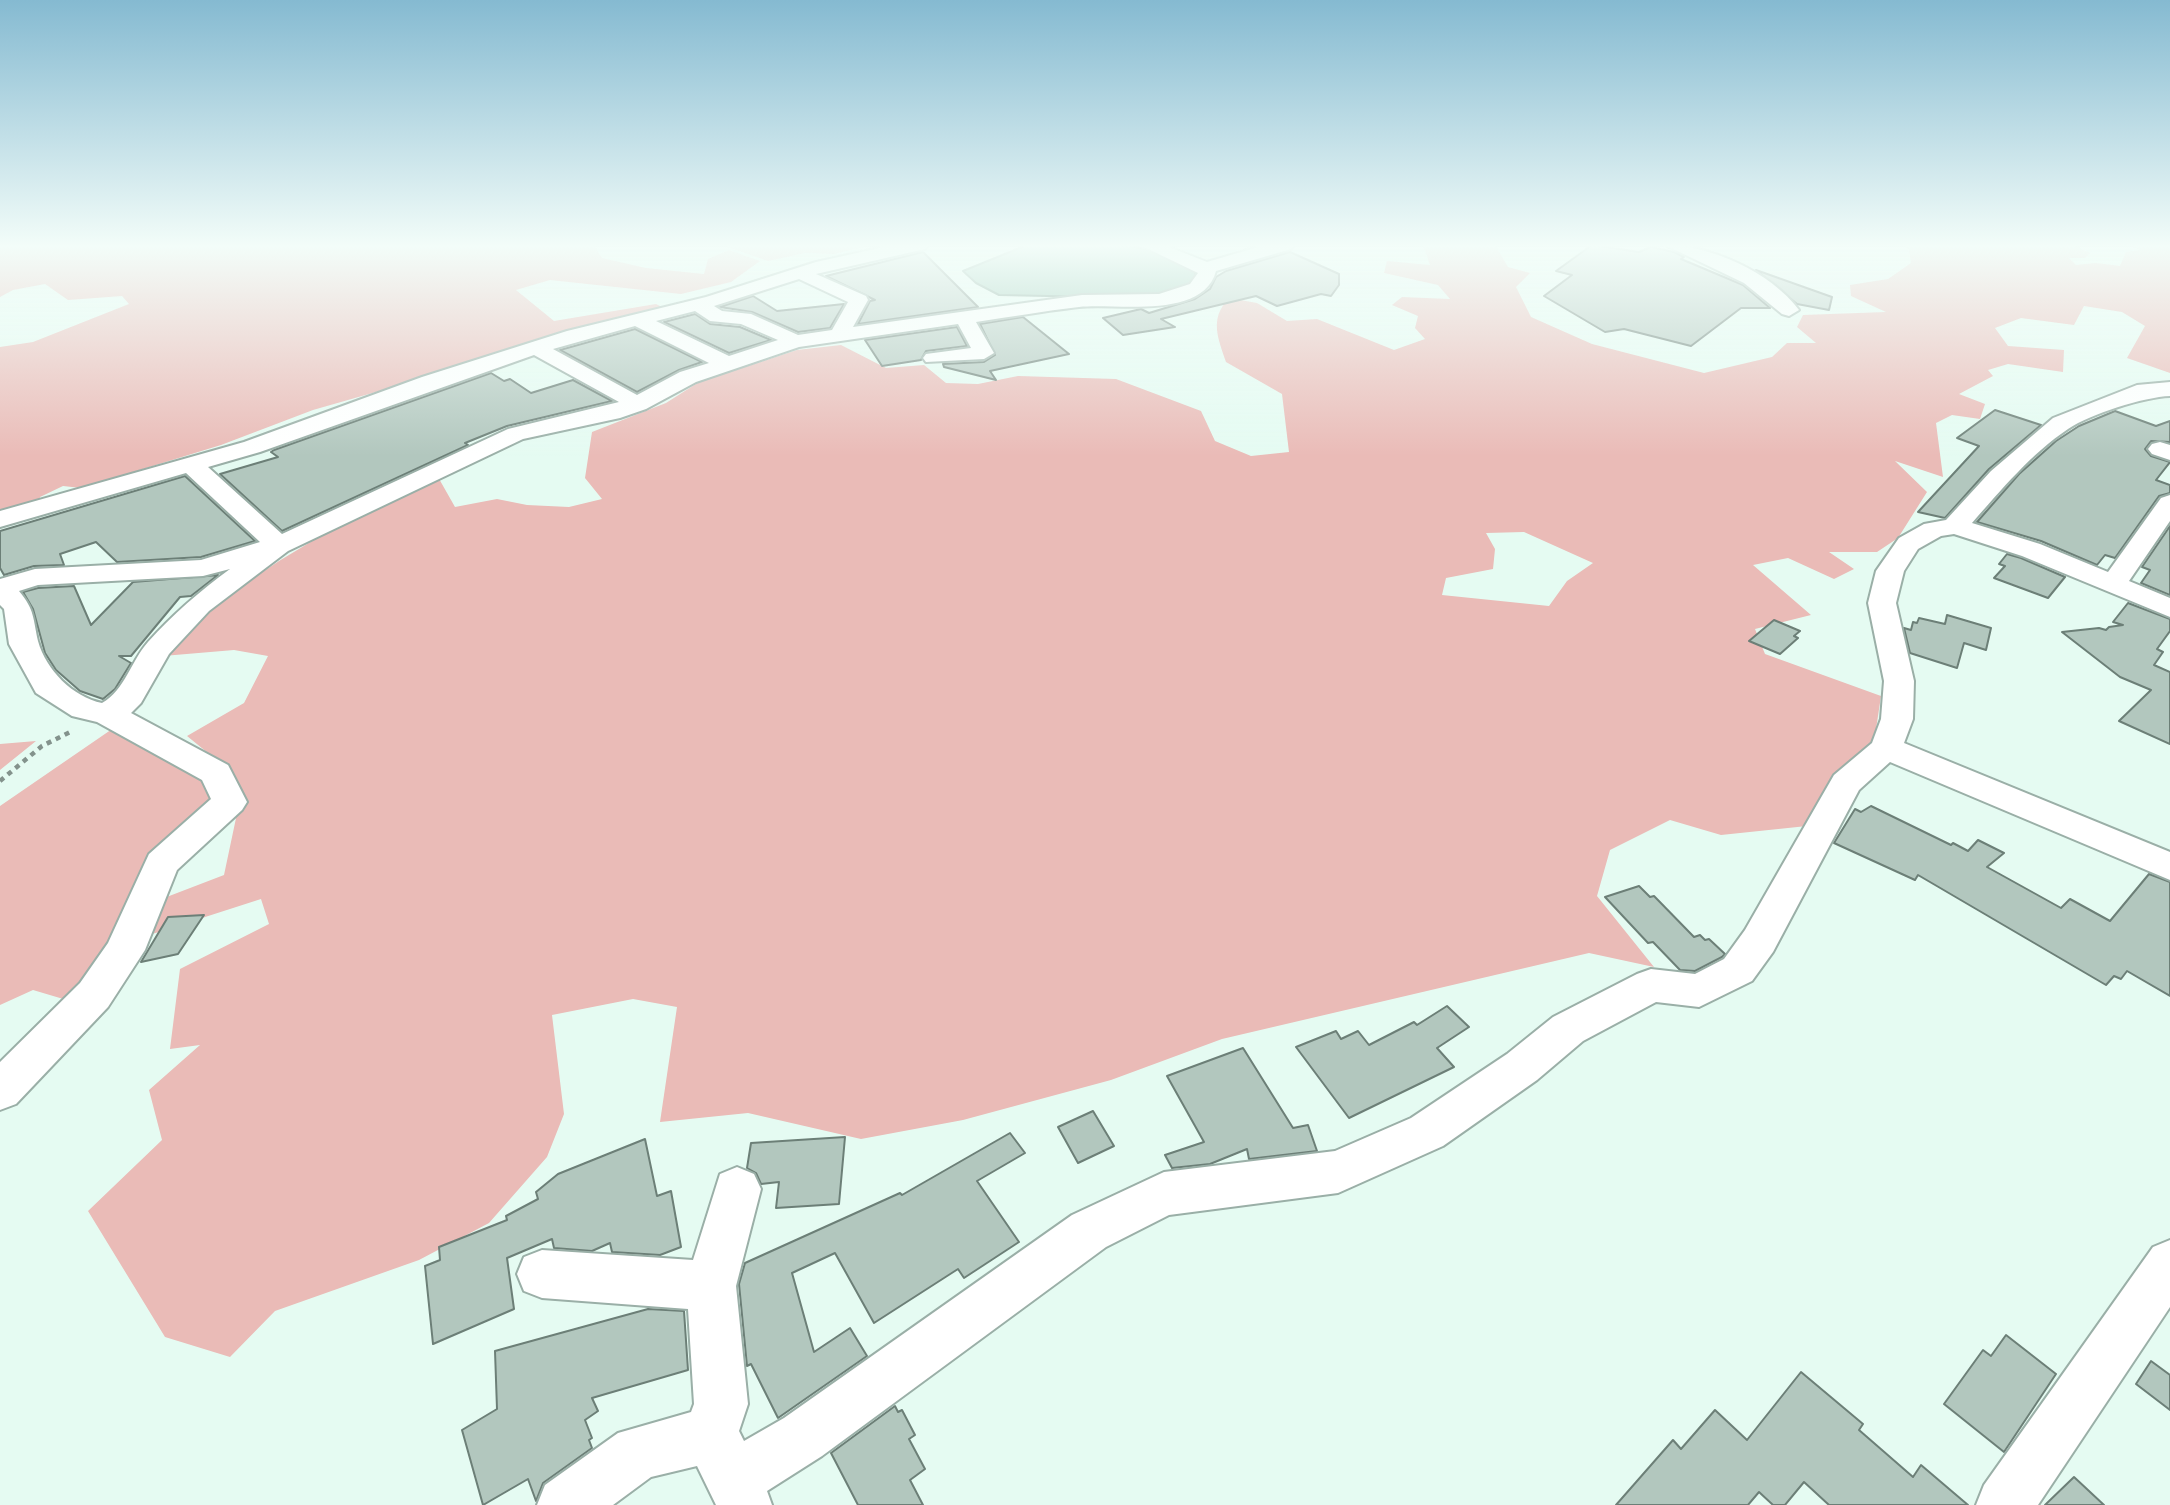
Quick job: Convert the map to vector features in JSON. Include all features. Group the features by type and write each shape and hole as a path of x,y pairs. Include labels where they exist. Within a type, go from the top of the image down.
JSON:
{"street":[{"path":"0,519 252,447 535,347 658,315"},
{"path":"713,315 744,318 796,341"},
{"path":"839,333 850,315"},
{"path":"0,1091 94,995 125,950 162,863 230,802 216,773 107,714 83,709 47,687 23,644 18,608 1,588 35,577 203,568 279,545 516,434 584,420 638,404 688,377 726,363 796,341 839,333 989,315"},
{"path":"933,358 984,353 965,319"},
{"path":"639,320 726,363"},
{"path":"535,347 638,404"},
{"path":"1955,526 2000,476 2061,423 2145,390 2170,389"},
{"path":"190,464 279,545"},
{"path":"2113,584 2170,503"},
{"path":"565,1505 638,1453 730,1473 803,1437 1089,1231 1164,1194 1338,1172 1427,1132 1522,1067 1568,1029 1651,985 1699,991 1738,970 1759,941 1846,783 1886,748 1897,719 1899,681 1882,603 1890,571 1908,544 1933,530 1955,526 2031,550 2170,608"},
{"path":"107,714 125,703 157,650 199,605 279,545"},
{"path":"1886,748 2170,867"},
{"path":"730,1473 720,1404 711,1286 737,1189"},
{"path":"2004,1505 2170,1264"},
{"path":"542,1274 711,1286"}],"path":[{"path":"0,781 42,746 107,714"}],"shaded area":[{"path":"101,315 547,315 554,321 589,315 644,315 313,410 221,445 81,488 63,486 40,497 39,501 0,514 0,347 33,342"},
{"path":"1218,315 1277,315 1287,321 1317,319 1394,350 1425,339 1415,328 1418,316 1530,315 1592,344 1704,373 1772,357 1787,343 1816,343 1797,327 1803,315 2079,315 2074,325 2021,318 1995,328 2008,346 2064,350 2063,372 2008,364 1988,370 1993,376 1959,394 1985,404 1980,419 1952,415 1936,423 1943,477 1895,461 1927,492 1898,538 1877,552 1829,552 1854,569 1834,579 1788,558 1753,565 1811,615 1755,629 1765,654 1881,696 1873,749 1807,826 1721,835 1670,820 1610,850 1597,896 1654,967 1589,953 1222,1039 1111,1080 963,1120 861,1139 748,1113 660,1122 677,1007 633,999 552,1015 564,1114 547,1157 489,1223 419,1260 275,1311 230,1357 165,1337 88,1211 162,1140 149,1090 200,1045 170,1049 180,969 269,924 261,899 143,937 151,903 224,875 239,804 234,774 187,736 244,703 268,656 234,650 163,656 215,604 347,520 438,477 455,507 497,499 527,505 569,507 602,499 585,478 592,432 666,403 699,382 797,350 841,345 886,368 924,365 946,383 978,384 1018,376 1116,379 1201,411 1215,441 1251,456 1289,452 1282,394 1226,362 1217,329","holes":["1524,532 1593,563 1567,581 1549,606 1442,595 1446,578 1493,569 1495,549 1486,533"]},
{"path":"2127,315 2170,315 2170,373 2127,358 2145,326"},
{"path":"118,725 206,773 223,802 70,1001 33,990 0,1005 0,806"},
{"path":"36,741 0,770 0,744"}],"building":[{"path":"697,315 710,324 740,327 771,340 729,353 664,322"},
{"path":"759,315 837,315 830,328 798,332"},
{"path":"863,315 920,315 858,324"},
{"path":"1115,315 1177,315 1161,319 1175,327 1123,335 1103,318"},
{"path":"1577,315 1731,315 1691,346 1624,329 1605,332"},
{"path":"1023,317 1069,354 990,371 996,380 944,367 943,364 984,362 995,355 980,324"},
{"path":"957,327 967,346 926,351 921,360 882,366 865,340"},
{"path":"635,329 702,362 679,370 637,392 560,350"},
{"path":"491,373 504,381 510,379 531,393 573,380 612,401 507,426 465,443 468,445 282,531 220,474 278,457 271,452"},
{"path":"1995,410 2041,425 1989,469 1945,518 1918,512 1979,446 1957,438"},
{"path":"2115,411 2156,426 2170,421 2170,442 2151,441 2145,449 2151,456 2170,462 2156,480 2170,485 2170,493 2159,496 2115,558 2105,555 2097,565 2041,541 1977,522 2019,474 2056,441 2079,426"},
{"path":"185,476 255,541 201,557 117,562 96,542 60,554 64,565 34,566 4,575 0,568 0,531"},
{"path":"2170,526 2170,595 2141,583 2150,570 2142,567"},
{"path":"2007,554 2065,577 2048,598 1994,578 2005,566 1999,564"},
{"path":"218,575 191,596 180,597 131,656 119,656 131,663 115,689 103,699 80,691 56,670 45,653 33,609 23,592 38,588 74,586 91,625 133,582"},
{"path":"2128,603 2170,619 2170,631 2157,649 2163,652 2154,665 2170,672 2170,744 2119,721 2151,690 2120,677 2062,632 2099,628 2106,630 2123,625 2113,622"},
{"path":"1947,615 1991,628 1986,650 1964,643 1957,668 1910,653 1904,628 1911,630 1913,622 1917,623 1919,618 1945,624"},
{"path":"1774,620 1800,631 1794,636 1798,638 1780,654 1749,641"},
{"path":"1871,806 1968,851 1978,840 2004,853 1987,867 2061,908 2070,899 2110,921 2149,874 2170,882 2170,996 2127,971 2121,979 2114,976 2106,985 1918,875 1915,880 1834,843 1855,809 1861,812"},
{"path":"1639,886 1650,897 1654,896 1694,937 1700,935 1705,940 1709,939 1725,954 1695,971 1680,970 1653,942 1648,943 1605,897"},
{"path":"204,915 178,954 141,962 168,917"},
{"path":"1447,1006 1469,1027 1437,1048 1454,1067 1349,1118 1296,1047 1336,1031 1341,1039 1358,1031 1369,1045 1414,1022 1417,1025"},
{"path":"1243,1048 1293,1128 1308,1125 1317,1151 1249,1159 1247,1149 1210,1164 1172,1168 1165,1155 1204,1142 1167,1076"},
{"path":"1093,1111 1114,1146 1078,1163 1058,1127"},
{"path":"1010,1133 1025,1153 977,1181 1019,1242 964,1278 958,1269 874,1323 835,1253 792,1273 814,1352 850,1328 867,1356 778,1418 751,1364 747,1366 739,1284 745,1263 900,1193 902,1195"},
{"path":"845,1137 839,1204 776,1208 779,1182 761,1184 756,1173 747,1168 751,1143"},
{"path":"645,1139 657,1196 671,1191 681,1247 660,1255 612,1252 610,1243 592,1251 554,1248 552,1239 507,1258 514,1309 433,1344 425,1266 440,1260 439,1247 507,1220 506,1216 538,1199 536,1192 558,1174"},
{"path":"648,1309 684,1311 688,1370 592,1398 598,1411 585,1420 592,1438 589,1440 592,1448 543,1483 536,1501 528,1479 483,1505 462,1430 497,1409 495,1351"},
{"path":"2006,1335 2056,1374 2004,1452 1944,1404 1983,1350 1991,1356"},
{"path":"2151,1361 2170,1375 2170,1410 2136,1384"},
{"path":"1801,1372 1863,1424 1859,1430 1913,1477 1921,1465 1968,1505 1829,1505 1804,1482 1785,1505 1773,1505 1759,1492 1748,1505 1616,1505 1673,1440 1681,1449 1715,1410 1747,1440"},
{"path":"895,1406 898,1412 902,1410 915,1435 909,1439 925,1469 910,1480 923,1505 858,1505 831,1453"},
{"path":"2074,1477 2104,1505 2045,1505"}]}
